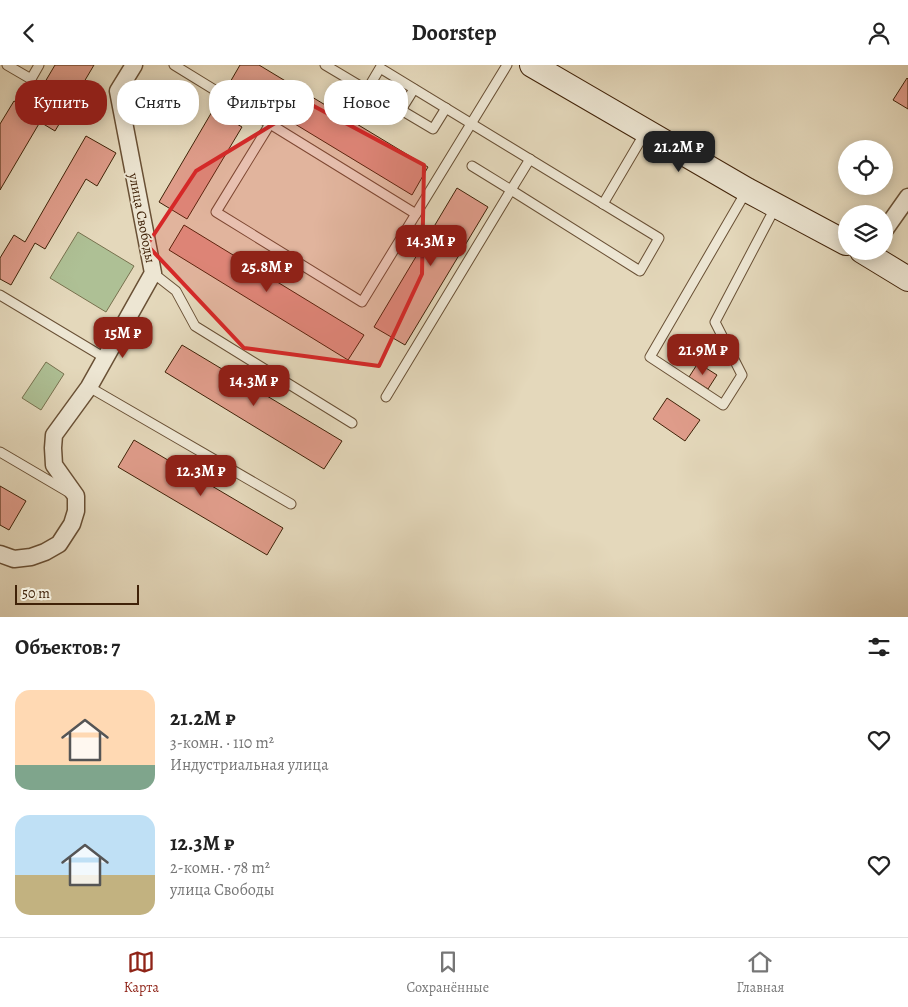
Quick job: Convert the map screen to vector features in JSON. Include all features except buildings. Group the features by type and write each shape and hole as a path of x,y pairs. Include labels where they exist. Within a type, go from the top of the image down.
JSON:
{"street":[{"name":"улица Свободы","path":"76,497 54,465 54,435 89,387 153,273 118,91 134,65"},
{"path":"532,65 747,190 838,239"},
{"path":"893,218 908,197"},
{"path":"878,260 908,279"},
{"path":"0,554 14,559 31,557 59,544 72,523 76,511 76,497"}],"lane":[{"path":"7,65 31,79 39,65"},
{"path":"174,65 187,69 209,83"},
{"path":"326,65 367,90 378,67 659,238 640,271 472,166"},
{"path":"269,125 216,212 362,302 508,65"},
{"path":"414,89 402,110 409,115 433,129 446,108"},
{"path":"273,125 416,214"},
{"path":"603,204 646,131"},
{"path":"386,397 530,159"},
{"path":"747,190 650,357 723,405 742,375 715,322 776,206"},
{"path":"153,273 176,291 195,326 352,423"},
{"path":"0,295 105,358"},
{"path":"89,387 291,504"},
{"path":"0,452 76,497"}],"highlighted area":[{"path":"308,103 424,165 422,274 379,366 244,348 147,245 196,171"}],"green space":[{"path":"78,232 134,266 106,312 50,278"},
{"path":"46,362 64,374 41,410 22,398"}]}
